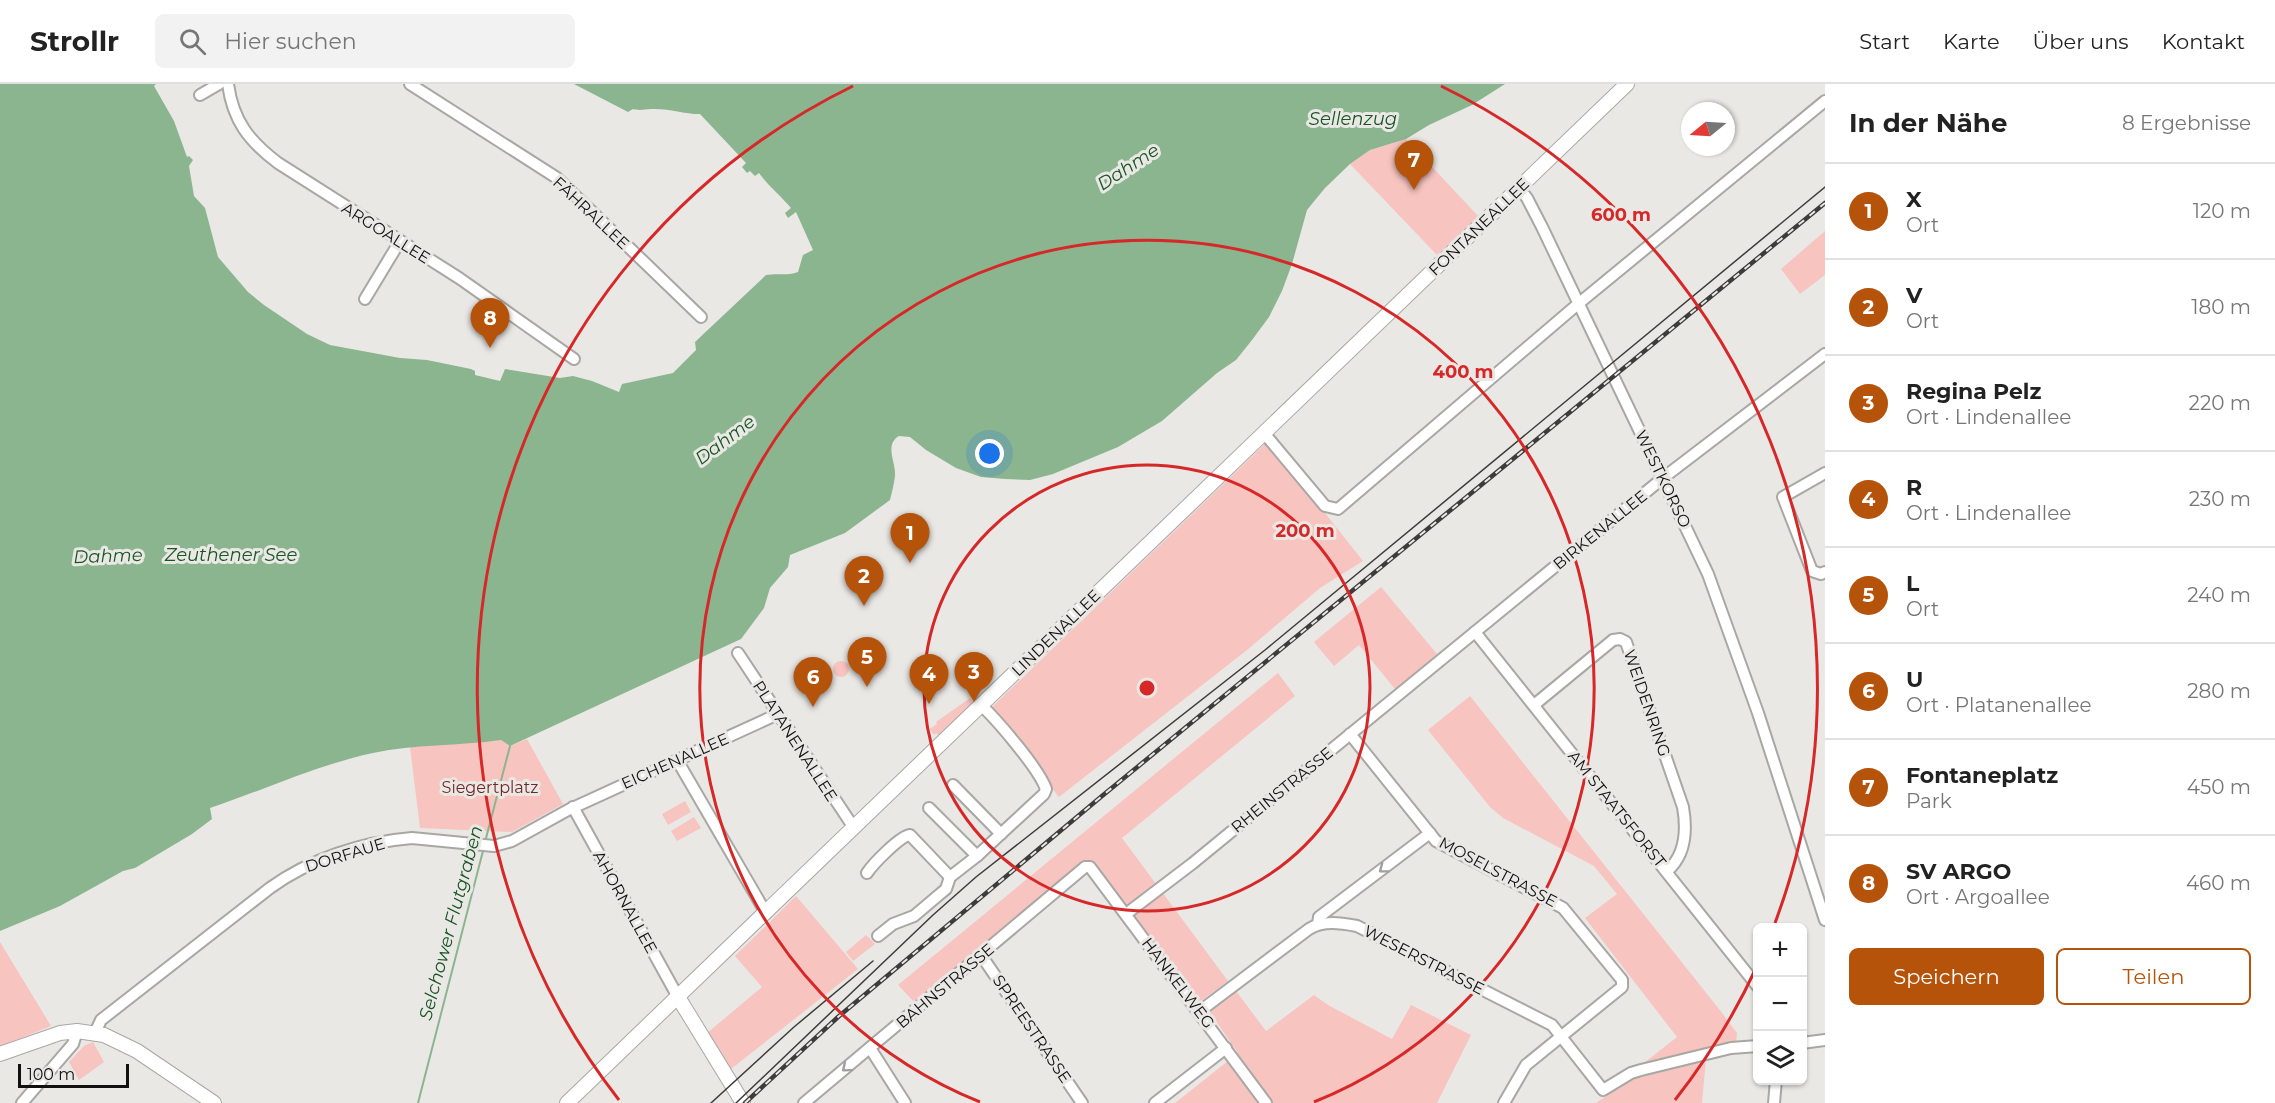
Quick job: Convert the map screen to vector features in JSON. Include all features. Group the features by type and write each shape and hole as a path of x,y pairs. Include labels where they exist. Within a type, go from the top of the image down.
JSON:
{"main road":[{"name":"FONTANEALLEE","path":"1331,369 1628,84"},
{"name":"LINDENALLEE","path":"567,1103 1331,369"},
{"path":"678,998 743,1103"},
{"path":"0,1054 51,1035 77,1031 95,1033 112,1037 129,1046 214,1103"}],"street":[{"path":"201,95 219,84"},
{"name":"ARGOALLEE","path":"228,84 232,105 240,123 259,149 526,324 574,359"},
{"name":"FÄHRALLEE","path":"410,84 557,178 701,317"},
{"path":"1264,433 1325,506 1338,508 1578,304 1825,100"},
{"name":"WESTKORSO","path":"1520,188 1527,198 1663,478 1714,588 1825,920"},
{"path":"365,299 400,241"},
{"name":"BIRKENALLEE","path":"1435,664 1663,478 1825,354"},
{"path":"1825,472 1783,497 1812,571 1821,574 1825,572"},
{"name":"AM STAATSFORST","path":"1475,632 1753,981"},
{"name":"WEIDENRING","path":"1534,705 1613,640 1620,639 1626,642 1683,807 1686,822 1681,851 1673,866 1667,871"},
{"name":"PLATANENALLEE","path":"738,653 854,828"},
{"name":"RHEINSTRASSE","path":"1126,914 1198,859 1435,664"},
{"path":"878,936 893,924 914,916 946,889 950,878 1044,795 1046,789 1044,783 981,705"},
{"name":"EICHENALLEE","path":"573,807 778,714"},
{"name":"MOSELSTRASSE","path":"1350,734 1430,833 1447,848 1563,908 1623,983 1622,987 1561,1036"},
{"path":"677,760 766,913"},
{"path":"953,784 1001,834"},
{"name":"DORFAUE","path":"95,1033 101,1020 290,874 345,852 392,840 412,838 494,846 512,842 573,807"},
{"name":"AHORNALLEE","path":"573,807 678,998"},
{"path":"929,808 977,856"},
{"path":"1200,1011 1318,924 1319,917 1430,833"},
{"path":"867,873 898,841 905,835 910,835 950,878"},
{"name":"HANKELWEG","path":"1085,867 1090,867 1200,1011 1266,1103"},
{"name":"BAHNSTRASSE","path":"804,1103 1085,867"},
{"name":"WESERSTRASSE","path":"1318,924 1357,926 1552,1025 1603,1089 1641,1070 1731,1048 1753,1046"},
{"name":"SPREESTRASSE","path":"981,955 1082,1103"},
{"path":"22,1103 73,1044 77,1031"},
{"path":"1504,1103 1526,1065 1561,1036"},
{"path":"1807,1042 1825,1040"},
{"path":"870,1048 905,1103"},
{"path":"1155,1103 1226,1048"},
{"path":"1774,1103 1776,1085"}],"green space":[{"path":"1406,139 1478,216 1437,255 1350,164 1370,150"},
{"path":"1825,231 1825,275 1800,294 1781,269"},
{"path":"1268,441 1363,561 1320,588 1247,650 1059,797 990,709"},
{"path":"1381,587 1437,654 1395,689 1359,645 1334,666 1314,642"},
{"path":"841,661 849,669 841,677 833,669"},
{"path":"1278,673 1295,696 1122,838 1228,981 1198,1003 1093,862 1084,863 917,1005 898,985"},
{"path":"1470,696 1719,1009 1737,1033 1736,1044 1644,1063 1677,1037 1585,918 1617,894 1594,866 1503,818 1490,807 1428,730"},
{"path":"970,698 973,703 939,736 936,733 934,735 930,729 937,724 936,722"},
{"name":"Siegertplatz","path":"527,739 563,804 512,832 420,828 410,747 501,740 510,746"},
{"path":"685,801 691,812 668,825 662,814"},
{"path":"694,817 701,828 677,841 671,831"},
{"path":"796,896 858,969 731,1069 706,1034 762,987 735,956"},
{"path":"866,935 875,944 853,961 846,952"},
{"path":"0,942 51,1026 1,1046 0,1045"},
{"path":"1236,991 1266,1031 1314,995 1328,1005 1392,1039 1411,1005 1471,1035 1437,1103 1175,1103 1238,1053 1209,1011"},
{"path":"93,1042 104,1062 79,1080 69,1062 84,1046"},
{"path":"1706,1059 1702,1103 1596,1103 1638,1075"}],"water":[{"name":"Zeuthener See","path":"0,84 156,84 154,86 174,121 187,157 193,160 189,166 194,196 205,208 218,257 248,292 307,334 330,345 471,369 475,371 475,375 500,381 505,369 560,378 573,376 619,392 622,384 673,373 696,350 695,342 766,275 798,272 803,255 813,250 796,212 788,218 785,213 791,208 759,173 755,176 750,171 747,173 742,167 746,163 700,114 657,109 633,109 628,112 574,84 1505,84 1472,105 1429,125 1406,139 1370,150 1350,164 1325,188 1307,210 1282,291 1269,317 1236,360 1217,373 1162,421 1118,447 1053,474 1030,480 1005,479 981,477 956,468 926,450 910,437 899,436 891,449 895,476 890,500 845,533 790,555 788,567 770,588 764,608 741,639 510,746 501,740 373,753 311,771 210,808 212,819 192,834 135,868 123,871 60,906 0,931"}],"waterway":[{"name":"Selchower Flutgraben","path":"485,842 510,746"},
{"name":"Selchower Flutgraben","path":"418,1103 484,847"}],"tram line":[{"path":"736,1103 933,915 976,877 1265,650 1825,187"},
{"path":"711,1103 794,1027 873,961"}],"railway":[{"path":"745,1103 838,1017 1102,796 1825,203"}],"place":[{"name":"Fontaneplatz","path":"1414,190"},
{"name":"SV ARGO","path":"490,348"},
{"name":"X","path":"910,563"},
{"name":"V","path":"864,606"},
{"name":"L","path":"867,687"},
{"name":"Regina Pelz","path":"974,702"},
{"name":"R","path":"929,704"},
{"name":"U","path":"813,707"}],"water label":[{"name":"Sellenzug","path":"1353,119"},
{"name":"Dahme","path":"1128,167"},
{"name":"Dahme","path":"725,440"},
{"name":"Dahme","path":"108,556"}]}
